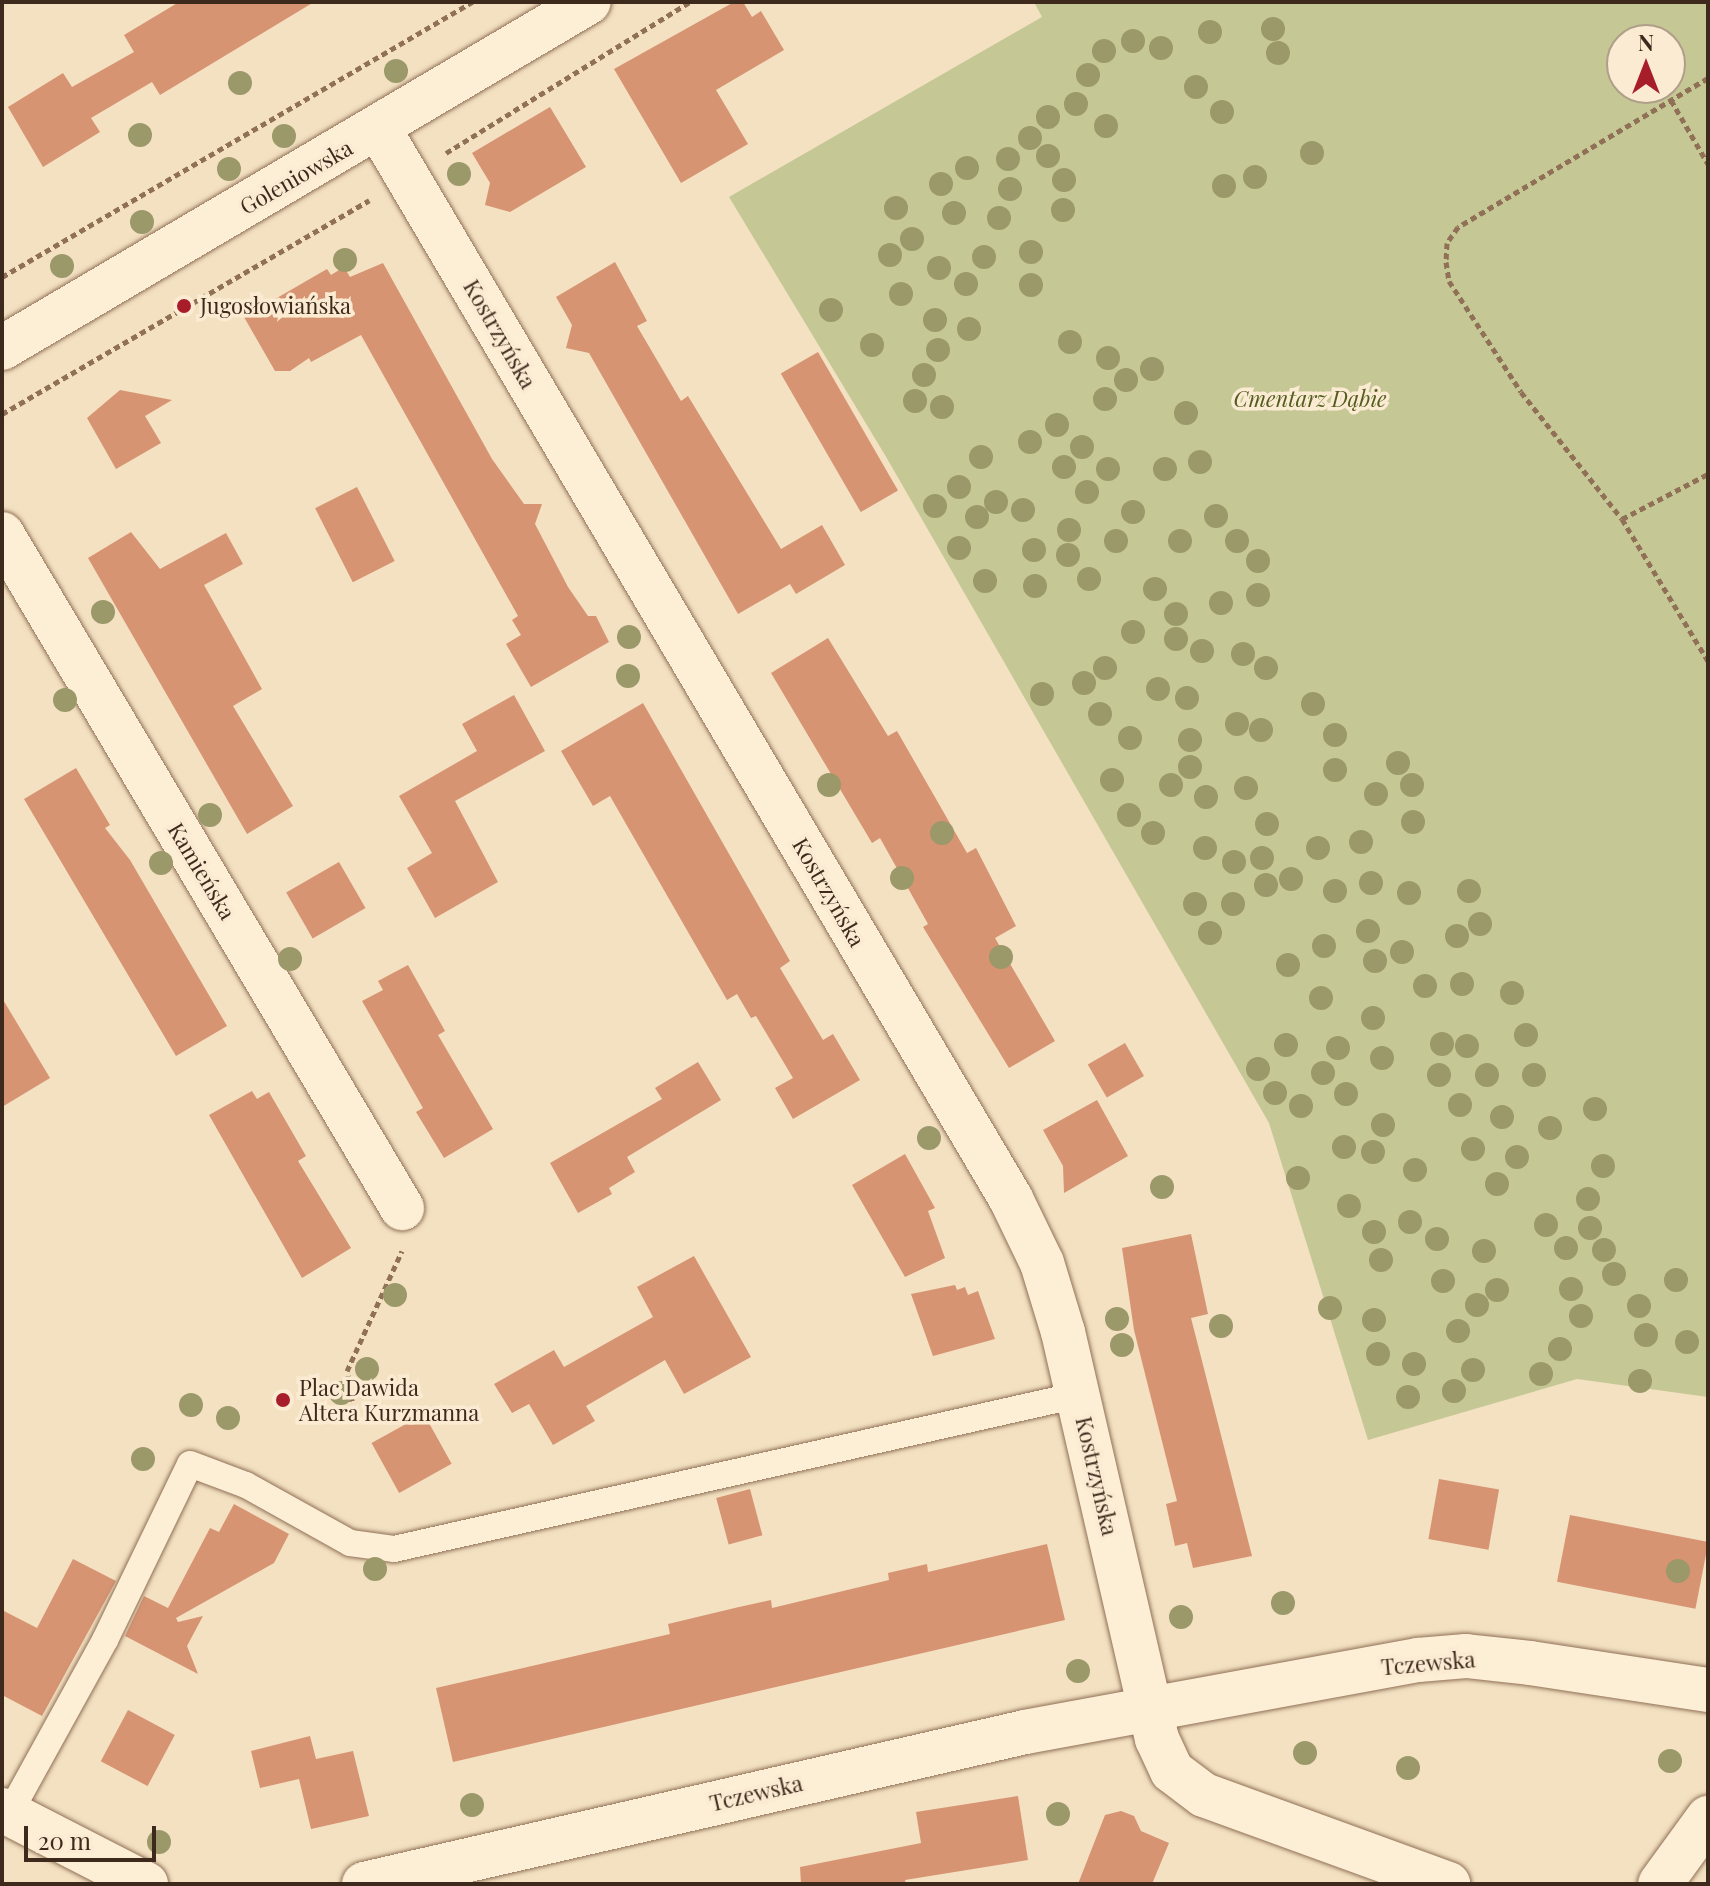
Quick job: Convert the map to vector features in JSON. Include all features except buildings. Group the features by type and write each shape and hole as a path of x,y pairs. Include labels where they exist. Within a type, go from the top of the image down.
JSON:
{"street":[{"name":"Goleniowska","path":"2,348 379,129 589,2"},
{"name":"Kostrzyńska","path":"379,129 1011,1199 1042,1263 1078,1395 1150,1708"},
{"name":"Kamieńska","path":"2,534 402,1208"},
{"name":"Tczewska","path":"364,1884 1150,1708 1418,1660 1466,1656 1708,1690"},
{"path":"1150,1708 1172,1771 1204,1795 1448,1884"},
{"path":"6,1812 146,1884"},
{"path":"1660,1884 1708,1818"}],"lane":[{"path":"6,1812 105,1640 190,1464 246,1485 350,1543 394,1549 1078,1395"}],"path":[{"path":"2,277 472,2"},
{"path":"2,414 408,177 690,2"},
{"path":"1686,91 1708,78"},
{"path":"1664,104 1458,227 1447,243 1449,281 1521,392 1622,519 1708,661"},
{"path":"1673,104 1708,164"},
{"path":"1622,519 1708,474"},
{"path":"352,1401 347,1371 400,1259 407,1231 402,1208"}],"green space":[{"name":"Cmentarz Dąbie","path":"1034,2 1708,2 1708,1397 1577,1379 1368,1440 1269,1123 885,455 729,197 1042,17"}],"place":[{"name":"Jugosłowiańska","path":"184,306"},
{"name":"Plac Dawida Altera Kurzmanna","path":"283,1400"}]}
